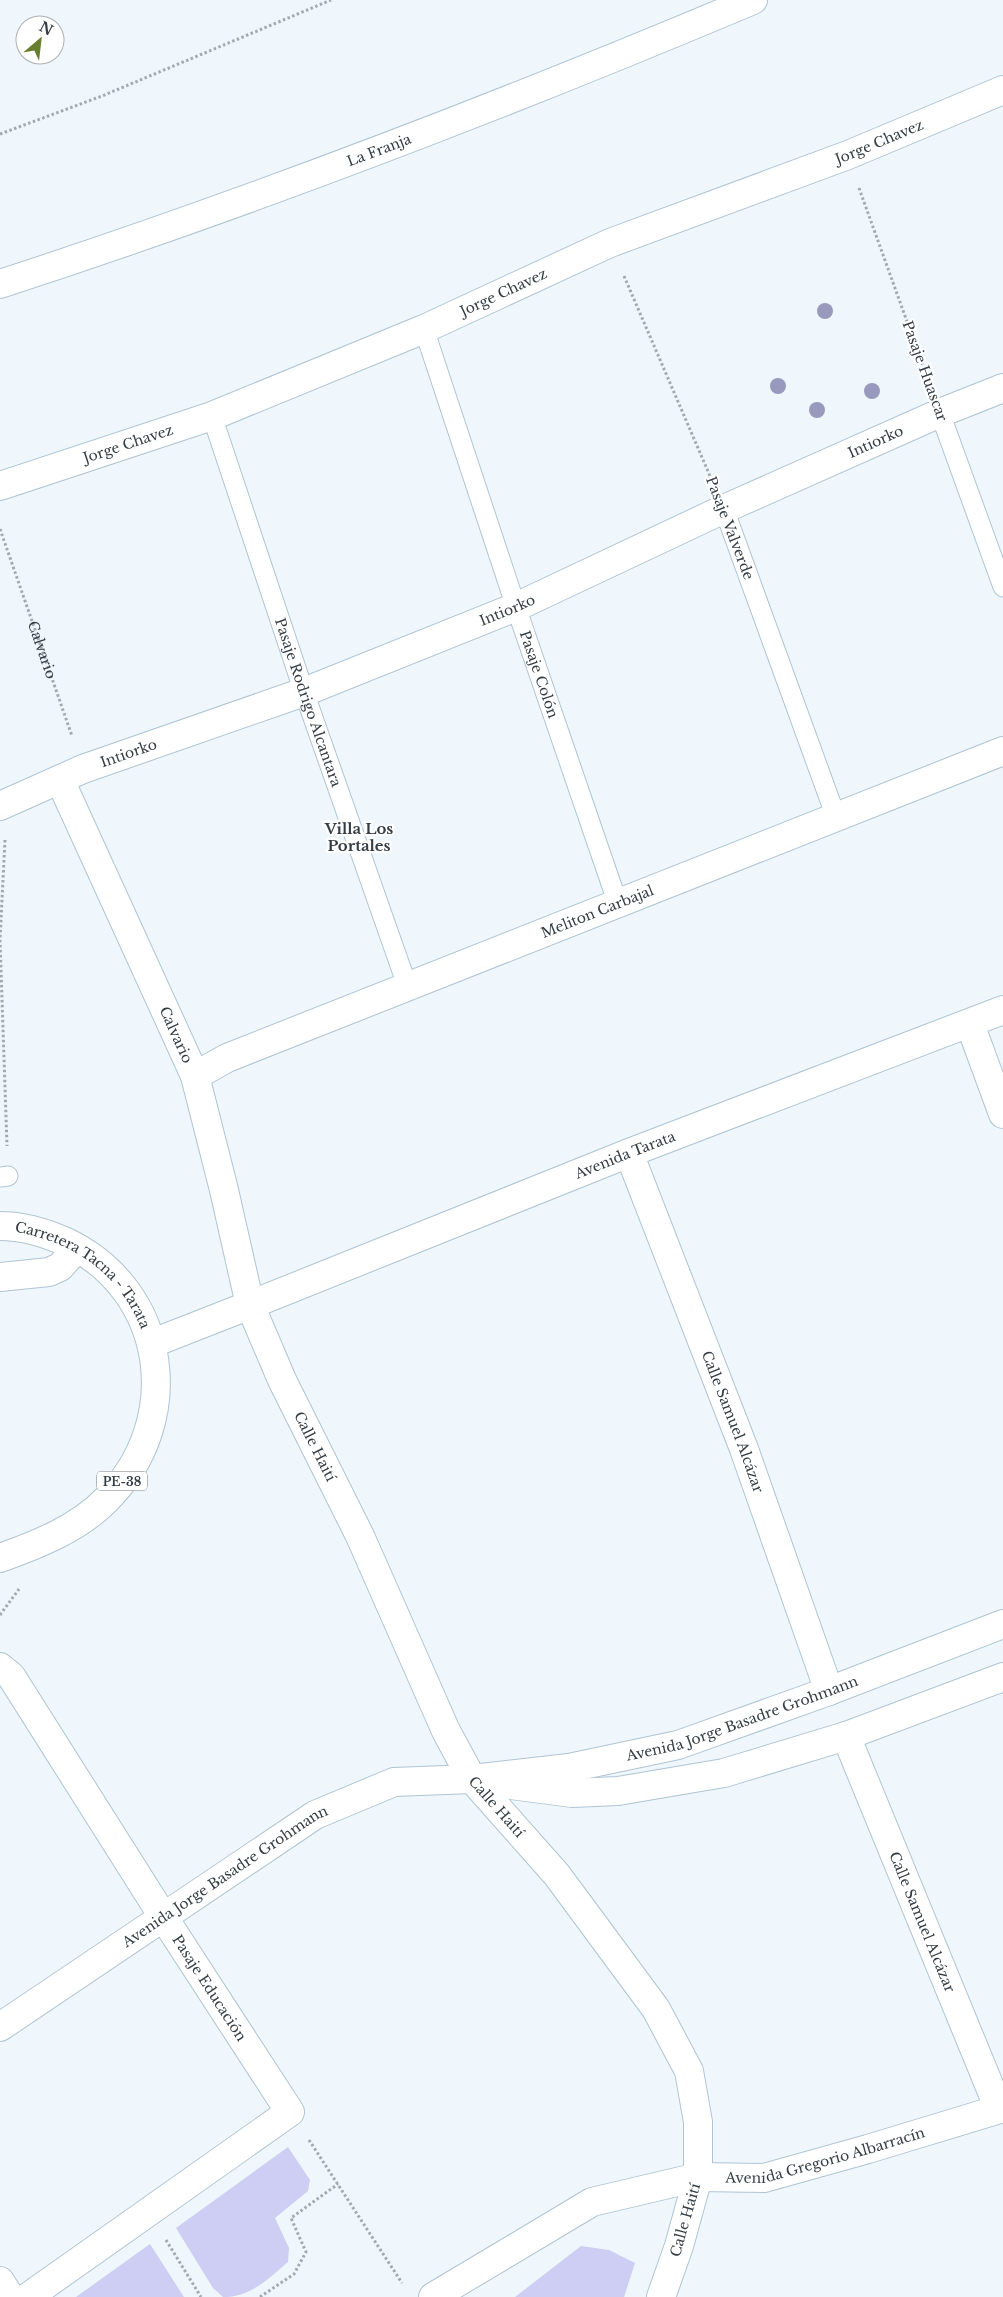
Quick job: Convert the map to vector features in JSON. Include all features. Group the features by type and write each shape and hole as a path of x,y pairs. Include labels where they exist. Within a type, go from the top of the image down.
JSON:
{"main road":[{"name":"La Franja","path":"0,284 153,234 344,163 597,65 753,0"},
{"name":"Jorge Chavez","path":"0,486 212,416 424,329 610,243 848,155 1003,90"},
{"name":"Intiorko","path":"3,805 72,775 304,692 516,607 724,509 1003,388"},
{"name":"Meliton Carbajal","path":"195,1076 227,1058 1003,751"},
{"name":"Calvario","path":"72,775 195,1076 224,1190 250,1305"},
{"name":"Avenida Tarata","path":"153,1343 629,1153 1003,1010"},
{"path":"970,1024 1003,1114"},
{"name":"Calle Samuel Alcázar","path":"629,1153 744,1449 829,1691"},
{"name":"Carretera Tacna - Tarata","path":"0,1226 30,1230 54,1237 77,1248 99,1262 133,1300 153,1343"},
{"path":"0,1276 49,1272 60,1267 77,1248"},
{"name":"Calle Haití","path":"250,1305 282,1380 360,1536 446,1731 472,1779 557,1875 656,2009 688,2071 698,2122 698,2177 679,2246 661,2297"},
{"name":"PE-38","path":"0,1558 23,1550 84,1520 106,1500 126,1477 142,1450 152,1422 156,1392 153,1343"},
{"name":"Avenida Jorge Basadre Grohmann","path":"0,2027 315,1815 394,1782 472,1779 569,1768 678,1745 829,1691 1003,1624"},
{"name":"Pasaje Educación","path":"6,1671 290,2112"},
{"name":"Avenida Jorge Basadre Grohmann","path":"472,1779 572,1794 618,1791 724,1773 846,1736 1003,1676"},
{"name":"Calle Samuel Alcázar","path":"846,1736 1001,2108"},
{"name":"Avenida Gregorio Albarracín","path":"433,2297 592,2202 698,2177 764,2178 868,2149 1001,2108"},
{"path":"28,2297 290,2112"},
{"path":"0,2281 10,2297"}],"lane":[{"name":"Pasaje Colón","path":"424,329 516,607 618,904"},
{"name":"Pasaje Huascar","path":"940,414 1003,587"},
{"name":"Pasaje Rodrigo Alcantara","path":"212,416 304,692 408,988"},
{"name":"Pasaje Valverde","path":"724,509 836,817"}],"path":[{"path":"0,134 102,96 331,0"},
{"name":"Pasaje Huascar","path":"848,155 940,414"},
{"name":"Pasaje Valverde","path":"610,243 724,509"},
{"name":"Calvario","path":"0,528 72,775"},
{"path":"3,805 0,940 4,1176"},
{"path":"0,1615 21,1587"},
{"path":"290,2112 406,2289"},
{"path":"260,2297 294,2274 306,2252 291,2218 338,2184"},
{"path":"149,2212 201,2297"}],"shaded area":[{"path":"288,2147 310,2180 308,2191 275,2218 289,2248 288,2262 266,2281 251,2290 242,2294 223,2297 213,2288 176,2228"},
{"path":"150,2244 184,2297 76,2297"},
{"path":"581,2246 609,2250 635,2263 624,2297 515,2297"}],"district":[{"name":"Villa Los Portales","path":"359,836"}]}
